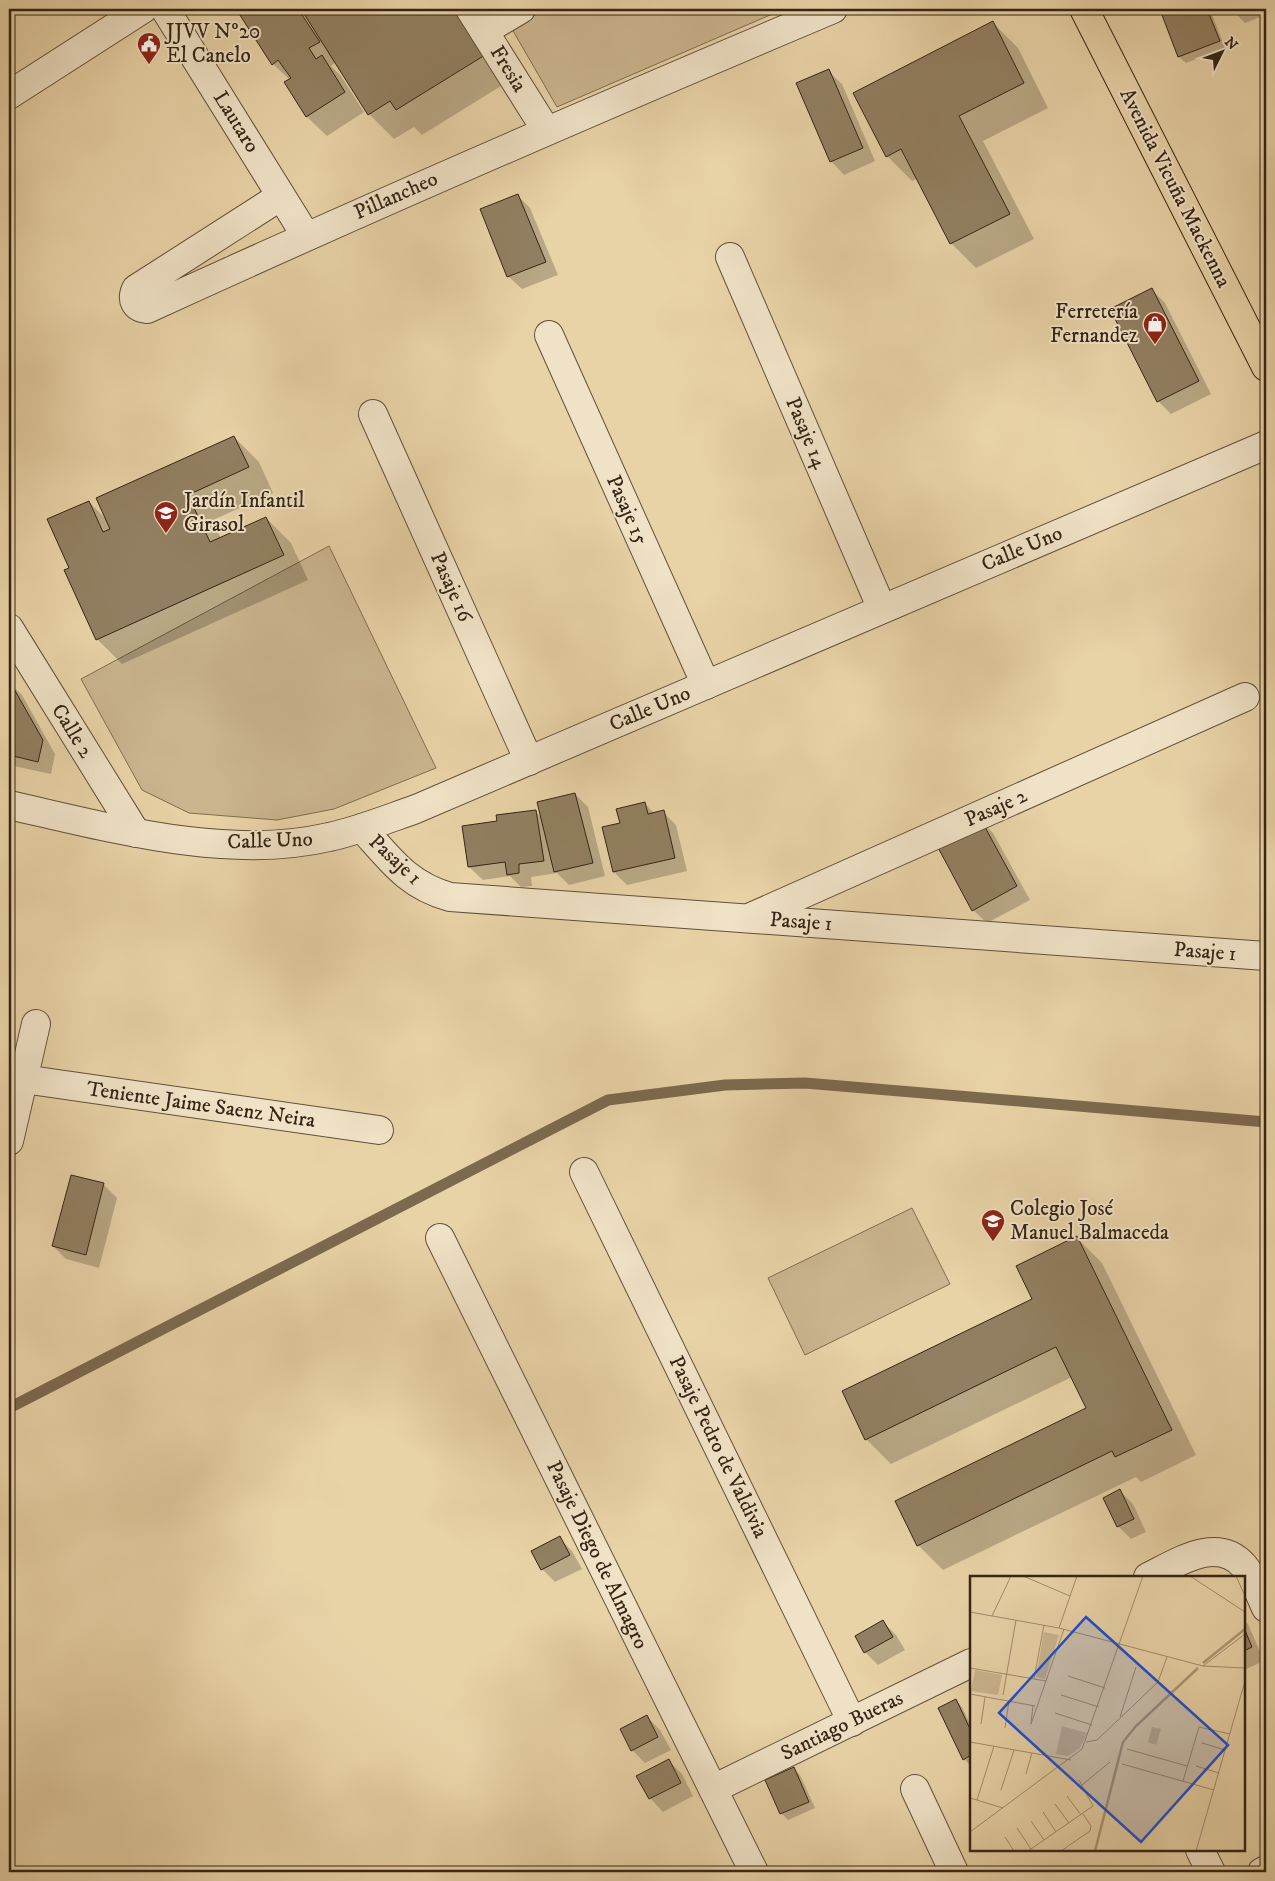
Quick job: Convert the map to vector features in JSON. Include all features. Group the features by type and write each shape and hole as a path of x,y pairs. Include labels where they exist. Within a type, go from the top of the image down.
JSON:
{"main road":[{"name":"Avenida Vicuña Mackenna","path":"1084,9 1266,367"}],"street":[{"path":"9,95 143,9"},
{"name":"Lautaro","path":"165,9 306,236"},
{"name":"Fresia","path":"470,9 546,130"},
{"path":"484,31 521,9"},
{"name":"Pillancheo","path":"281,196 136,289 133,295 134,302 137,306 147,309 306,236 546,130 834,9"},
{"name":"Pasaje 14","path":"730,257 882,610"},
{"name":"Pasaje 15","path":"549,335 706,685"},
{"name":"Pasaje 16","path":"373,414 529,761"},
{"name":"Calle Uno","path":"9,805 136,833 179,839 258,845 294,843 328,838 416,809 1266,445"},
{"name":"Calle 2","path":"9,628 136,833"},
{"name":"Pasaje 2","path":"747,918 1246,697"},
{"name":"Pasaje 1","path":"362,828 410,878 423,887 450,897 1266,956"},
{"path":"9,1141 36,1024"},
{"name":"Teniente Jaime Saenz Neira","path":"23,1080 379,1130"},
{"name":"Pasaje Pedro de Valdivia","path":"584,1172 852,1722"},
{"name":"Pasaje Diego de Almagro","path":"440,1238 754,1872"},
{"path":"1150,1576 1193,1555 1216,1551 1227,1554 1245,1566 1266,1608"},
{"name":"Santiago Bueras","path":"713,1789 970,1663"},
{"path":"914,1789 954,1872"},
{"path":"1200,1851 1211,1872"},
{"path":"1262,1872 1266,1870"}],"shaded area":[{"path":"545,9 784,9 557,107 512,29"},
{"path":"329,546 436,768 334,809 277,820 189,813 142,790 81,679"},
{"path":"912,1208 950,1284 805,1355 768,1278"}],"building":[{"path":"236,9 298,9 320,42 309,48 316,59 322,55 345,92 306,117 284,82 291,78 278,60 272,65"},
{"path":"301,9 456,9 485,55 396,110 390,101 368,115"},
{"path":"1179,9 1207,9 1220,41 1178,57 1162,15"},
{"path":"993,21 1024,83 959,116 1010,214 950,244 901,149 886,157 853,93"},
{"path":"829,69 863,148 830,162 796,83"},
{"path":"518,194 546,262 507,277 480,209"},
{"name":"Ferretería Fernandez","path":"1152,288 1199,381 1157,402 1110,309"},
{"path":"234,436 249,467 188,495 210,542 266,517 284,555 96,640 64,570 69,568 47,519 89,501 103,532 110,529 96,498"},
{"path":"9,680 43,740 38,762 9,755"},
{"path":"575,793 593,863 554,872 537,802"},
{"path":"645,802 648,814 664,810 675,858 613,872 602,827 620,823 616,809"},
{"path":"536,810 544,861 519,864 519,873 507,875 505,862 468,867 462,826 497,821 496,815"},
{"path":"980,818 1017,886 972,911 935,842"},
{"path":"71,1175 104,1183 86,1255 52,1246"},
{"path":"1077,1236 1172,1430 1115,1457 1112,1451 917,1546 895,1501 1086,1408 1056,1347 865,1440 842,1391 1032,1299 1016,1266"},
{"path":"1120,1489 1134,1519 1117,1527 1103,1498"},
{"path":"560,1536 570,1555 541,1570 531,1551"},
{"path":"883,1620 893,1637 864,1653 855,1636"},
{"path":"1245,1630 1252,1647 1245,1650"},
{"path":"956,1699 970,1729 970,1756 963,1760 938,1708"},
{"path":"647,1715 658,1737 631,1751 620,1729"},
{"path":"669,1759 681,1783 649,1799 636,1776"},
{"path":"794,1767 809,1802 780,1814 765,1780"}],"waterway":[{"path":"9,1408 608,1100 725,1085 805,1083 1266,1122"}],"place":[{"name":"JJVV Nº20 El Canelo","path":"149,65"},
{"name":"Ferretería Fernandez","path":"1155,345"},
{"name":"Jardín Infantil Girasol","path":"166,534"},
{"name":"Colegio José Manuel Balmaceda","path":"993,1242"}]}
